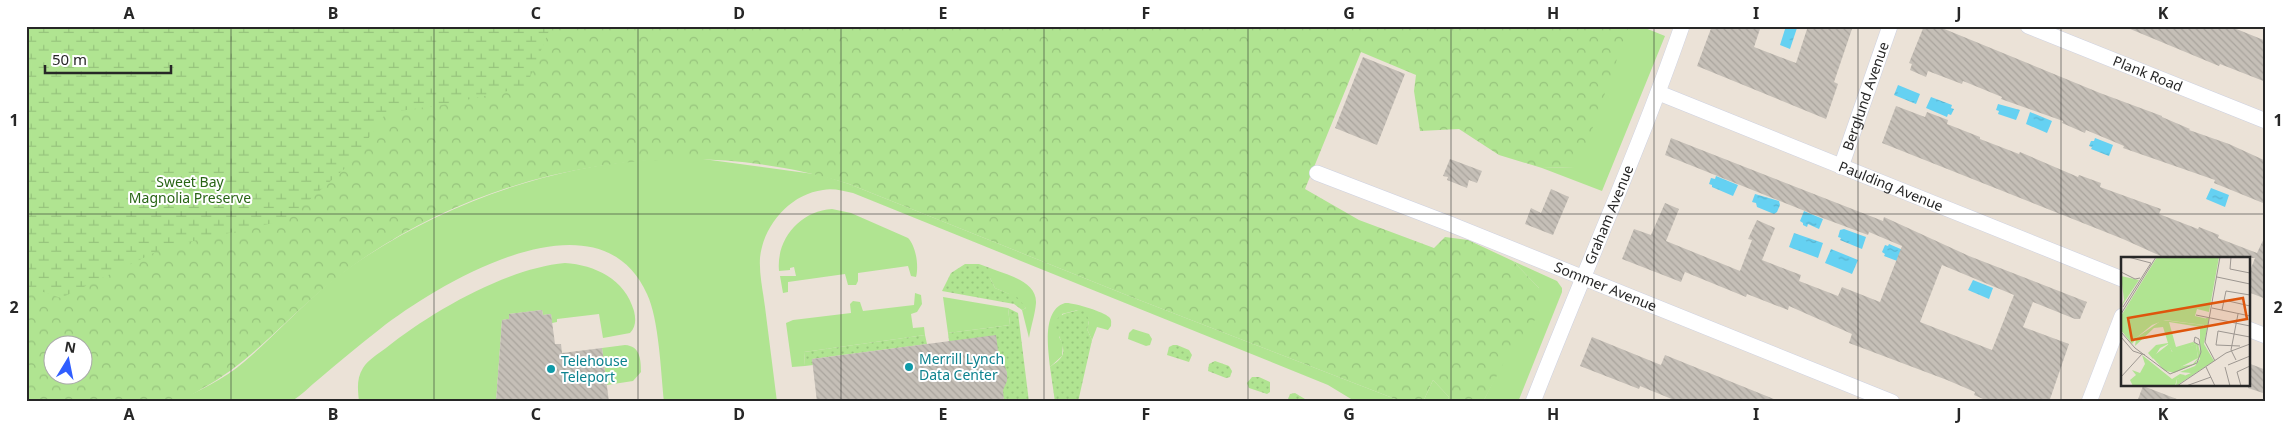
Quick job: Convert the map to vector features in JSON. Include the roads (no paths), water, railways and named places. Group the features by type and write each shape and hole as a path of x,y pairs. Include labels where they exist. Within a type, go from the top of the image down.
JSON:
{"street":[{"name":"Graham Avenue","path":"1533,402 1581,278 1659,93 1682,26"},
{"name":"Berglund Avenue","path":"1841,166 1890,26"},
{"name":"Plank Road","path":"2028,26 2266,121"},
{"name":"Paulding Avenue","path":"1659,93 2121,279"},
{"name":"Sommer Avenue","path":"1317,173 1450,224 1892,402"},
{"path":"2089,402 2121,319"},
{"path":"2250,330 2266,336"}],"water":[{"path":"1786,26 1796,26 1797,28 1790,49 1780,45"},
{"path":"1898,85 1920,94 1916,104 1894,95"},
{"path":"1931,97 1952,105 1951,108 1954,109 1951,115 1948,114 1947,117 1926,108"},
{"path":"1998,104 2020,110 2016,120 1998,114 1999,111 1996,110"},
{"path":"2030,112 2052,121 2047,133 2026,124"},
{"path":"2095,138 2113,145 2109,156 2091,149 2092,147 2089,146"},
{"path":"1716,176 1738,185 1733,196 1709,184 1711,178 1715,179"},
{"path":"2211,188 2229,195 2225,207 2206,199"},
{"path":"1755,194 1779,201 1780,205 1777,212 1774,214 1757,207 1756,203 1752,202"},
{"path":"1804,211 1823,219 1819,229 1808,224 1807,227 1803,225 1800,221"},
{"path":"1844,229 1866,237 1862,249 1840,240 1841,238 1838,237 1840,230"},
{"path":"1794,233 1823,243 1818,258 1789,247"},
{"path":"1889,244 1910,253 1905,264 1884,256 1885,254 1882,252 1885,245 1888,246"},
{"path":"1831,249 1858,260 1852,274 1825,263"},
{"path":"1973,280 1993,288 1989,299 1968,290"}],"place":[{"name":"Merrill Lynch Data Center","path":"909,367"},
{"name":"Telehouse Teleport","path":"551,369"}],"park label":[{"name":"Sweet Bay Magnolia Preserve","path":"190,190"}]}
